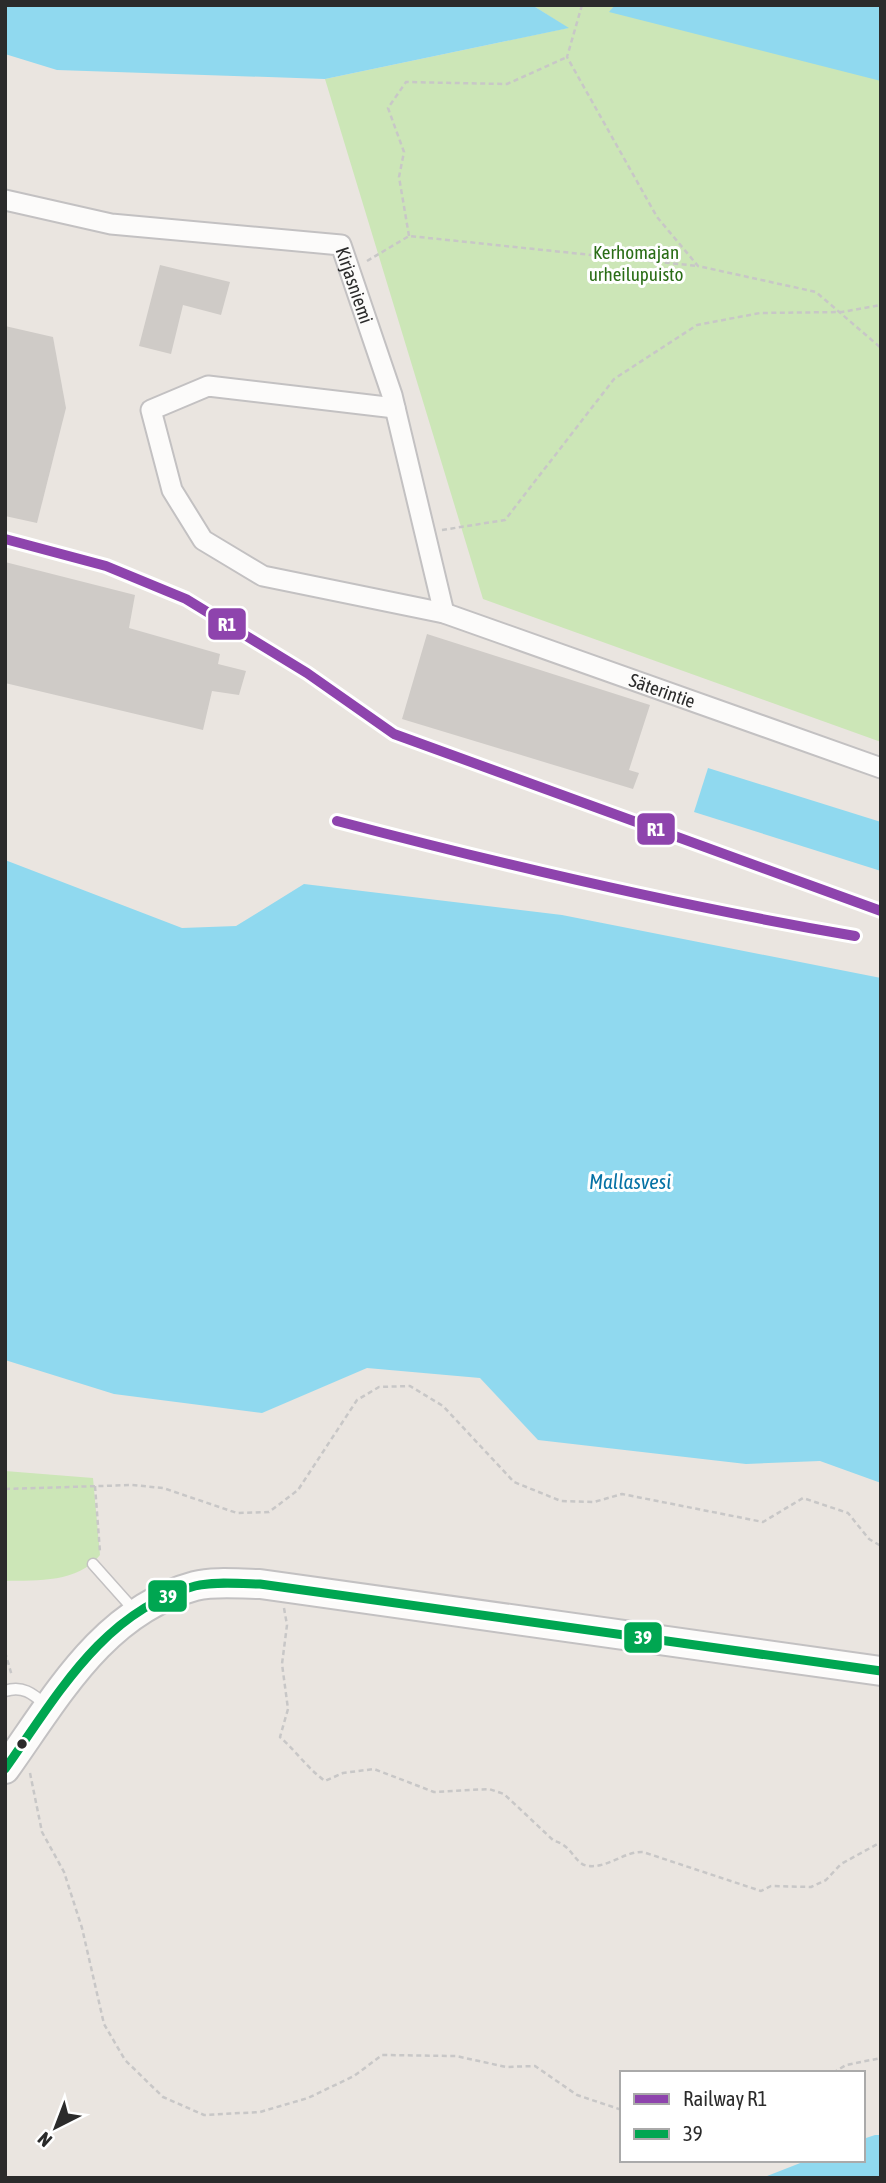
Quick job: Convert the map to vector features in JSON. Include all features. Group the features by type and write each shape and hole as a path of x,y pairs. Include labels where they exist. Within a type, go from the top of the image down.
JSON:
{"main road":[{"path":"10,1763 86,1657 110,1631 135,1611 198,1585 260,1584 881,1671"}],"street":[{"name":"Kirjasniemi","path":"5,200 111,224 341,245 395,408 443,612"},
{"name":"Säterintie","path":"395,408 208,386 150,410 172,490 203,540 263,576 443,612 881,768"}],"lane":[{"path":"93,1564 135,1611"},
{"path":"10,1689 30,1692 49,1707"}],"path":[{"path":"582,5 567,57 657,216 698,266"},
{"path":"409,236 399,177 404,152 388,108 407,82 507,83 567,57"},
{"path":"350,271 409,236 698,266 816,292 881,348"},
{"path":"425,533 505,520 614,379 697,325 760,313 842,312 881,305"},
{"path":"5,1489 132,1485 163,1489 237,1513 269,1512 299,1490 358,1400 379,1387 410,1386 443,1406 514,1482 561,1501 594,1502 622,1494 763,1522 803,1498 848,1513 869,1539 881,1546"},
{"path":"93,1564 100,1555 95,1486"},
{"path":"280,1587 287,1625 282,1664 288,1709 280,1737 298,1752 307,1768 325,1781 343,1773 374,1769 434,1792 489,1789 504,1794 554,1841 564,1843 578,1863 590,1867 635,1851 643,1852 761,1891 771,1886 811,1887 825,1880 841,1864 881,1842"},
{"path":"5,1652 10,1689"},
{"path":"10,1763 30,1769 42,1832 64,1872 82,1928 104,2024 125,2060 163,2097 204,2115 260,2112 308,2098 354,2076 382,2055 456,2056 506,2067 535,2066 578,2095 620,2109"},
{"path":"837,2071 846,2066 881,2058"}],"green space":[{"name":"Kerhomajan urheilupuisto","path":"532,5 881,5 881,742 483,599 325,79 568,28"},
{"path":"5,1471 93,1478 100,1555 91,1564 69,1575 44,1580 5,1581"}],"water":[{"path":"5,5 532,5 569,28 325,79 57,70 5,54"},
{"path":"615,5 881,5 881,81 609,12"},
{"path":"708,768 881,822 881,871 694,812"},
{"name":"Mallasvesi","path":"5,860 182,928 236,926 304,884 562,915 881,978 881,1483 820,1461 746,1464 538,1440 480,1378 367,1368 262,1413 114,1394 5,1360"},
{"path":"881,2135 881,2178 762,2178 803,2162 865,2162 865,2138"}],"building":[{"path":"160,265 230,282 221,315 183,305 171,354 139,346"},
{"path":"5,326 53,337 66,408 37,523 5,516"},
{"path":"5,562 135,595 129,628 220,654 218,664 246,671 239,695 212,691 203,730 5,683"},
{"path":"427,634 650,705 629,770 639,773 633,789 402,719"}],"rail line":[{"name":"R1","path":"5,539 106,566 186,599 307,673 394,734 881,911"},
{"name":"R1","path":"337,821 594,884 855,936"}],"transit line":[{"name":"39","path":"5,1769 64,1686 108,1636 134,1615 163,1598 203,1584 260,1584 881,1671"}]}
